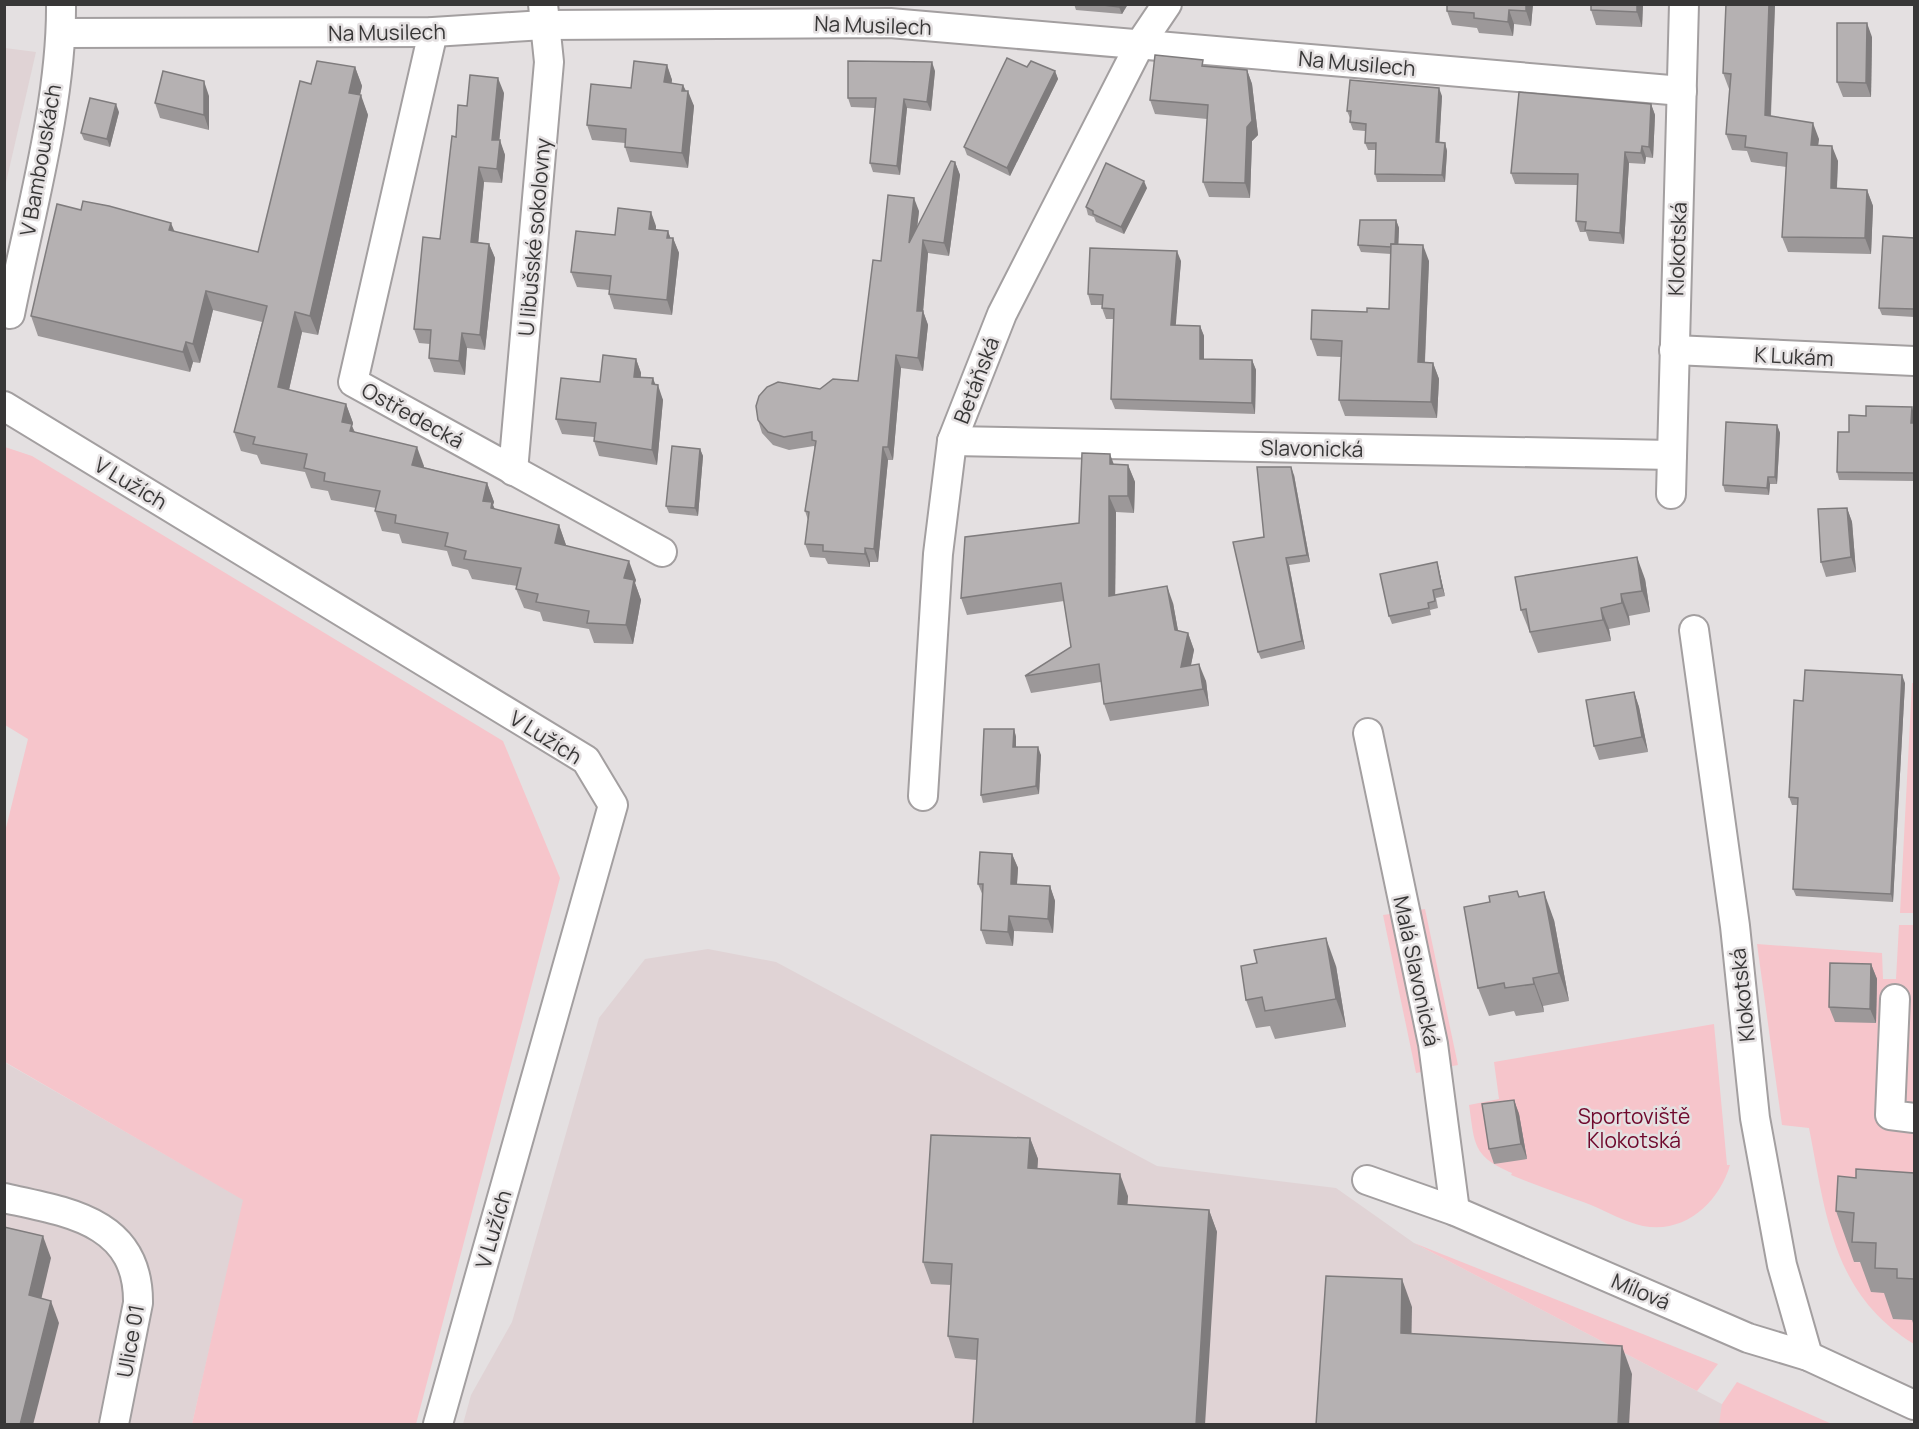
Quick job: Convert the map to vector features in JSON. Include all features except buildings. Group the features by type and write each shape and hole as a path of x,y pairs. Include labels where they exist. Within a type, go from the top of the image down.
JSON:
{"street":[{"name":"V Bambouskách","path":"10,314 48,124 61,33 61,4"},
{"name":"Betáňská","path":"923,796 938,554 952,441 1002,314 1140,44 1167,4"},
{"name":"Klokotská","path":"1671,494 1684,4"},
{"name":"Na Musilech","path":"61,33 433,32 544,15 890,14 1140,44 1682,91"},
{"name":"U libušské sokolovny","path":"513,471 549,62 544,15"},
{"name":"Ostředecká","path":"433,32 353,382 662,552"},
{"name":"K Lukám","path":"1674,350 1914,361"},
{"name":"V Lužích","path":"4,406 586,760 614,805 438,1425"},
{"name":"Slavonická","path":"952,441 1672,455"},
{"name":"Klokotská","path":"1694,630 1735,926 1755,1118 1782,1264 1808,1356"},
{"name":"Malá Slavonická","path":"1368,732 1433,1044 1455,1211"},
{"path":"1895,999 1890,1115 1914,1118"},
{"name":"Mílová","path":"1367,1180 1455,1211 1748,1338 1808,1356 1914,1405"},
{"name":"Ulice 01","path":"4,1198 65,1211 95,1224 109,1233 125,1250 134,1267 138,1284 138,1303 114,1425"}],"shaded area":[{"path":"4,48 36,52 5,187"},
{"path":"708,949 776,962 1157,1166 1336,1188 1414,1243 1760,1424 463,1424 471,1395 512,1322 599,1018 645,959"},
{"path":"4,1062 244,1200 192,1424 5,1424"}],"green space":[{"path":"5,447 32,456 503,741 560,878 416,1424 192,1424 243,1200 5,1062 5,832 28,739 5,725"},
{"path":"1912,683 1914,683 1914,913 1900,913"},
{"path":"1425,909 1458,1065 1416,1073 1383,915"},
{"path":"1899,925 1914,925 1914,1222 1854,1262 1872,1263 1914,1320 1914,1344 1887,1324 1865,1301 1849,1276 1837,1250 1828,1221 1809,1128 1782,1125 1757,944 1882,953 1883,979 1896,979"},
{"name":"Sportoviště Klokotská","path":"1714,1024 1727,1165 1730,1165 1725,1179 1709,1203 1687,1220 1659,1227 1630,1222 1511,1175 1512,1173 1489,1161 1478,1147 1469,1105 1499,1099 1494,1062"},
{"path":"1414,1243 1718,1364 1697,1391"},
{"path":"1737,1382 1832,1424 1719,1424 1722,1404"}]}
